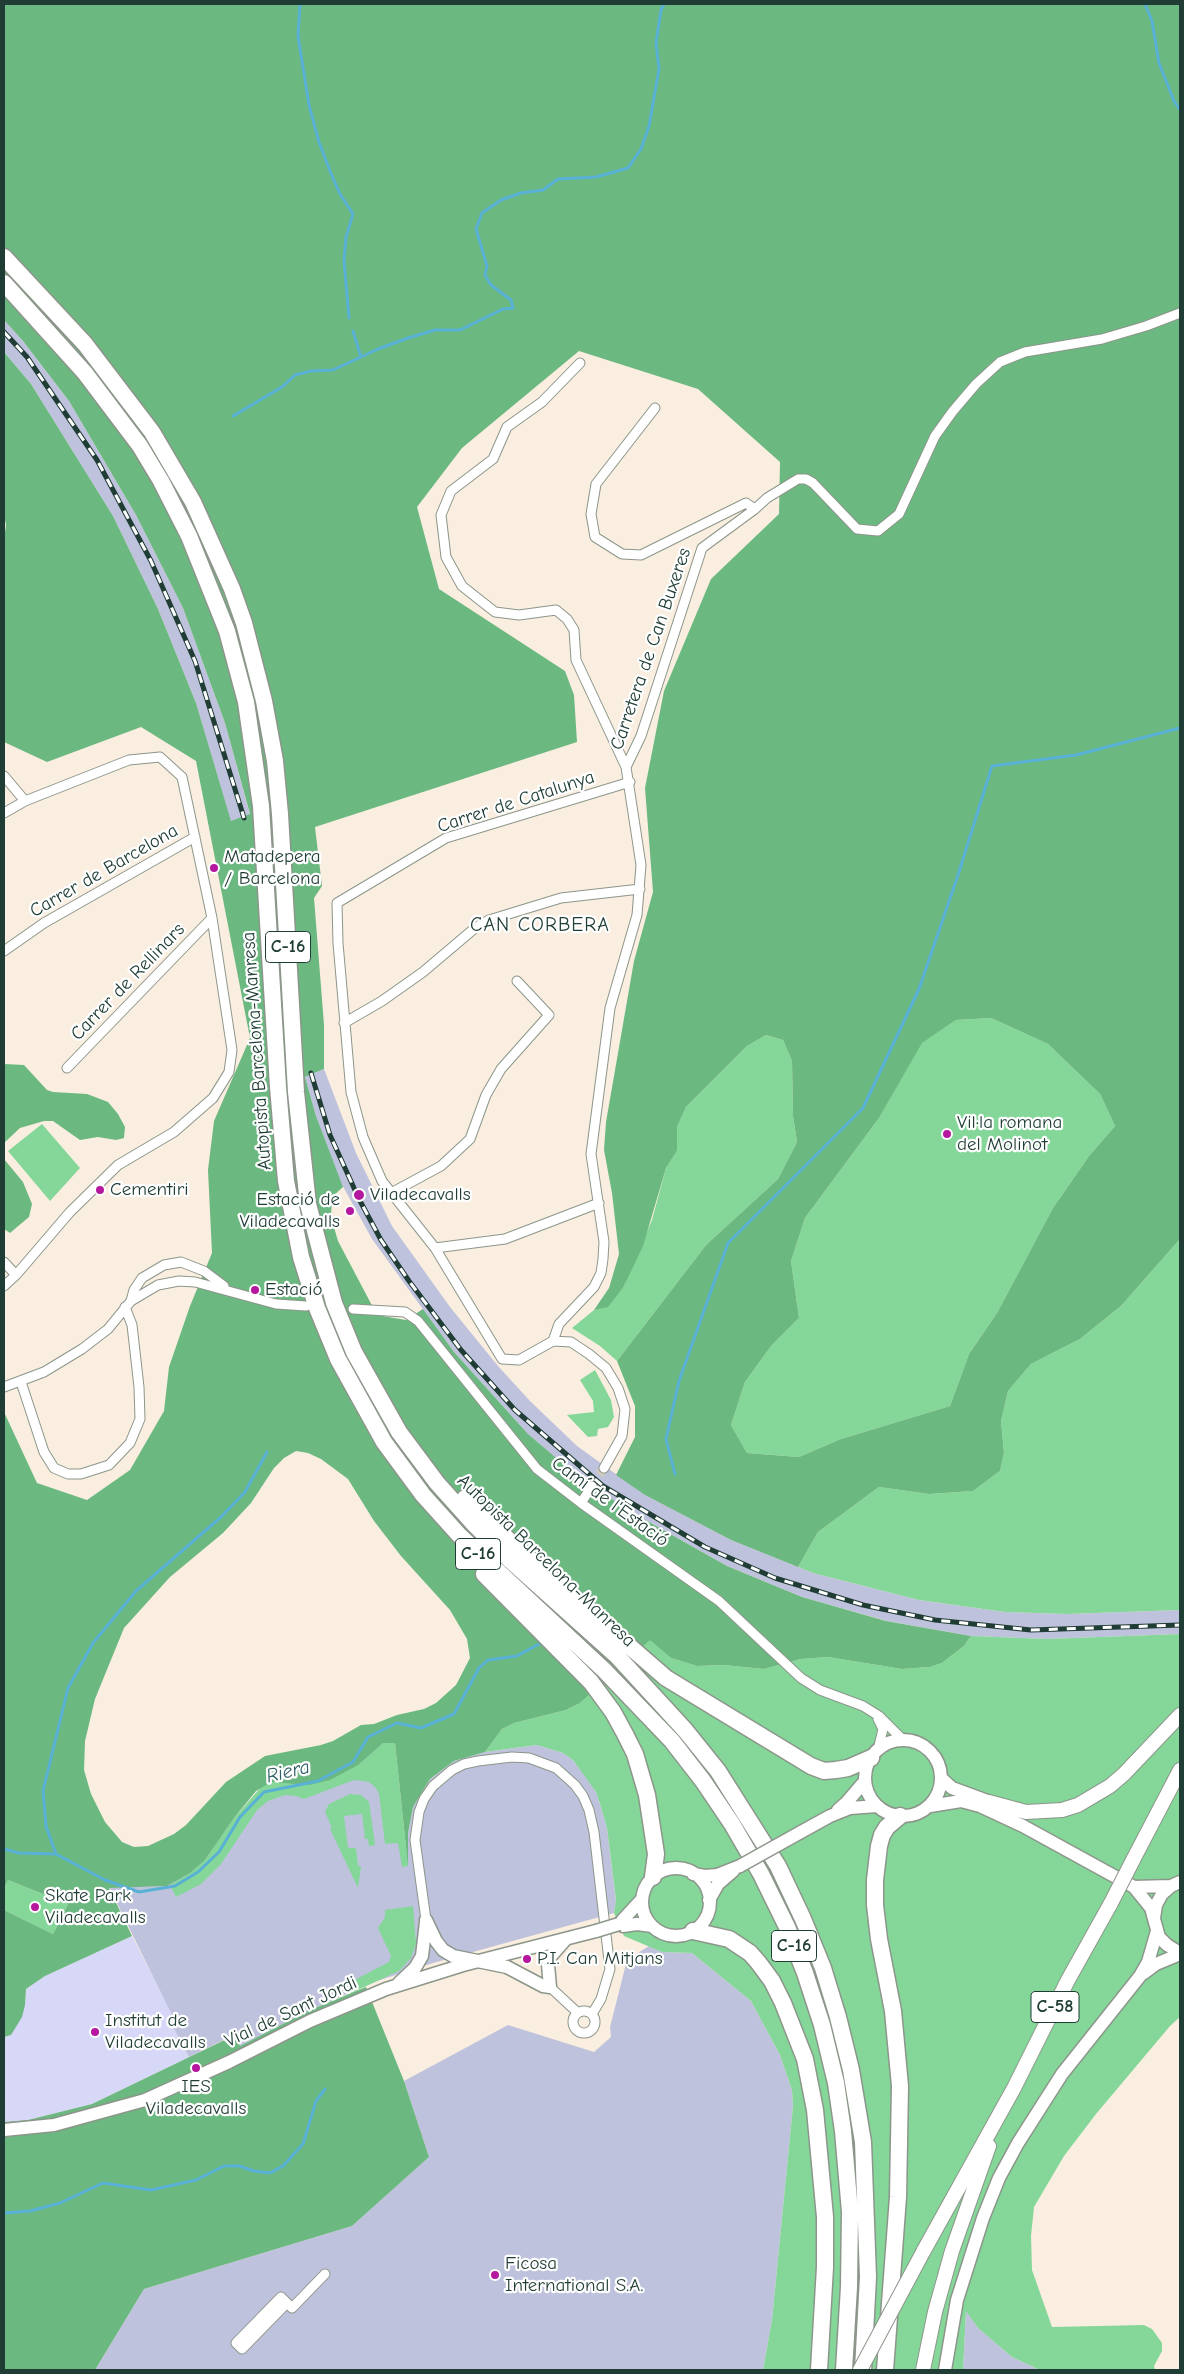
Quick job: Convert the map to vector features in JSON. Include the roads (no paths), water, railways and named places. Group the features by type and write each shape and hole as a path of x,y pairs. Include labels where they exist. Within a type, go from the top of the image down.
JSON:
{"highway":[{"name":"Autopista Barcelona-Manresa","path":"4,257 85,344 152,432 193,502 232,589 244,623 264,700 275,761 280,814 300,1147 308,1204 334,1303 354,1352 375,1393 418,1459 472,1522 616,1656 667,1709 718,1771 778,1866 823,1968 851,2070 863,2142 868,2277 862,2370"},
{"name":"Autopista Barcelona-Manresa","path":"4,283 85,373 140,446 161,481 189,536 227,631 246,702 261,806 281,1131 291,1208 304,1266 317,1308 338,1359 384,1442 403,1470 459,1535 604,1670 672,1741 703,1781 732,1824 775,1900 805,1973 822,2025 836,2083 843,2131 850,2212 844,2370"},
{"path":"325,1270 362,1351 408,1428 446,1478 481,1515 521,1552 666,1678 810,1766 824,1771 848,1768 874,1754"},
{"path":"403,1470 430,1512 453,1541 591,1682 613,1712 635,1754 647,1795 656,1854 653,1877"},
{"path":"885,2370 898,2197 900,2086 893,2011 879,1939 875,1905 875,1880 882,1835 887,1827 900,1816"},
{"path":"693,1931 730,1939 750,1953 758,1962 783,2003 805,2059 815,2110 825,2217 825,2267 819,2370"},
{"path":"868,2277 874,2305 871,2370"}],"main road":[{"path":"989,1802 1026,1812 1062,1810 1078,1805 1110,1786 1124,1774 1180,1715"},
{"name":"C-58","path":"862,2370 923,2252 1001,2112 1180,1770"},
{"path":"923,2370 935,2312 952,2251 1001,2112"}],"street":[{"name":"Carretera de Can Buxeres","path":"554,1341 559,1324 594,1286 601,1273 604,1242 591,1154 610,1008 638,915 640,889 641,865 630,782 626,767 641,736 702,548 767,498 798,479 806,479 813,483 857,529 878,531 900,514 935,436 953,411 976,384 1000,362 1025,352 1102,339 1146,326 1180,313"},
{"path":"580,363 542,402 507,427 492,459 451,491 441,516 446,558 462,586 495,612 519,615 556,610 567,619 574,630 576,660 626,767"},
{"path":"655,408 596,484 591,514 595,537 609,548 622,554 641,555 746,503 755,509"},
{"path":"4,813 25,802 130,760 160,757 182,777 212,918 232,1050 229,1072 224,1083 213,1098 174,1132 118,1165 70,1212 16,1275 4,1286"},
{"path":"4,776 25,802"},
{"name":"Carrer de Catalunya","path":"344,1023 337,903 446,838 630,782"},
{"name":"Carrer de Barcelona","path":"4,951 44,923 196,837"},
{"path":"604,1468 622,1436 625,1409 618,1388 606,1368 571,1342 554,1341 519,1360 502,1360 435,1248 382,1181 356,1116 351,1092 344,1023 382,1001 423,972 474,928 489,920 561,898 640,889"},
{"name":"Carrer de Rellinars","path":"67,1068 212,918"},
{"path":"390,1193 441,1166 470,1139 486,1095 501,1069 549,1015 517,981"},
{"path":"435,1248 506,1240 599,1203"},
{"path":"4,1262 16,1275"},
{"path":"4,1387 44,1372 82,1349 108,1328 128,1304 142,1278 164,1265 181,1262 204,1271 234,1291"},
{"path":"128,1304 158,1285 179,1281 196,1282 234,1291 276,1304 306,1306"},
{"path":"21,1382 44,1452 54,1468 68,1474 81,1474 109,1465 130,1443 140,1420 139,1387 128,1304"},
{"name":"Camí de l'Estació","path":"353,1309 406,1312 418,1321 537,1469 581,1503 719,1601 801,1678 820,1690 855,1702 872,1711 903,1740"},
{"path":"581,1503 592,1486"},
{"path":"872,1711 880,1720 883,1729 866,1769 865,1781 869,1795 877,1806 890,1814 900,1816 916,1814 930,1806 955,1802 969,1803 1023,1826 1134,1887 1144,1896 1154,1918 1156,1931 1148,1962 1140,1976 1062,2074 1018,2143 999,2178 969,2260 954,2310 945,2370"},
{"path":"874,1754 889,1742 903,1740 918,1743 930,1751 938,1764 941,1778 938,1793 930,1806"},
{"path":"395,1986 419,1961 424,1948 426,1920 415,1840 419,1812 424,1799 433,1786 452,1770 472,1761 512,1757 529,1758 556,1768 575,1785 583,1796 589,1810 594,1832 610,1969 604,1994 592,2014 595,2026 589,2032 584,2033 574,2026 574,2020 578,2013 583,2011 592,2014"},
{"path":"941,1778 952,1788 989,1802 1023,1826"},
{"path":"830,1816 847,1802 865,1781"},
{"path":"652,1926 637,1924 623,1926 618,1924 642,1899 646,1887 653,1877 663,1871 674,1868 705,1876 737,1867 830,1816 859,1806 877,1806"},
{"path":"709,1900 718,1884 737,1867"},
{"path":"642,1899 645,1917 652,1926 663,1933 675,1936 693,1931 707,1915 709,1900 706,1887 693,1874"},
{"path":"1134,1887 1176,1884"},
{"path":"1154,1918 1158,1900 1176,1884"},
{"path":"426,1920 431,1932 444,1950 453,1956 515,1970 543,1986 550,1987 578,2013"},
{"name":"Vial de Sant Jordi","path":"4,2130 54,2125 145,2100 229,2062 310,2021 395,1986 618,1924"},
{"path":"1156,1931 1167,1945 1180,1953"},
{"path":"550,1987 548,1965 550,1957 566,1939"},
{"path":"1140,1976 1156,1964 1180,1953"},
{"path":"287,2303 242,2349 236,2343 281,2297 287,2303 292,2308 325,2274"}],"waterway":[{"path":"300,4 298,36 309,105 319,142 330,171 340,194 353,214 346,237 344,261 349,318"},
{"path":"233,416 282,387 295,375 311,371 333,370 378,349 408,338 435,330 460,330 503,309 513,308 511,300 491,285 485,275 487,266 476,229 482,213 501,200 521,193 543,190 558,179 596,177 628,168 641,149 649,126 659,69 656,43 661,10 664,4"},
{"path":"1145,4 1152,21 1159,63 1174,101 1180,110"},
{"path":"353,331 361,357"},
{"path":"675,1474 666,1439 679,1381 728,1243 863,1108 919,989 958,875 992,766 1076,755 1180,728"},
{"path":"56,1854 46,1826 43,1791 68,1688 93,1643 136,1591 221,1517 245,1492 267,1452"},
{"name":"Riera","path":"4,1849 19,1853 56,1854 105,1880 139,1892 175,1886 198,1872 219,1852 240,1817 264,1792 318,1781 353,1762 368,1737 397,1723 421,1728 454,1714 479,1668 488,1660 517,1656 541,1643"},
{"path":"4,2213 30,2211 60,2203 103,2183 151,2190 196,2180 224,2166 239,2166 254,2171 270,2173 283,2166 303,2144 316,2101 325,2089"}],"tunnel":[{"path":"592,1486 604,1468"}],"railway":[{"path":"4,332 27,357 97,460 151,561 195,661 244,818"},
{"path":"311,1073 330,1135 359,1199 381,1240 409,1281 461,1350 515,1410 603,1486 705,1547 775,1578 863,1605 935,1620 1031,1630 1180,1625"}],"place":[{"name":"Matadepera / Barcelona","path":"214,868"},
{"name":"Vil·la romana del Molinot","path":"947,1134"},
{"name":"Cementiri","path":"100,1190"},
{"name":"Viladecavalls","path":"359,1195"},
{"name":"Estació de Viladecavalls","path":"350,1211"},
{"name":"Estació","path":"255,1290"},
{"name":"Skate Park Viladecavalls","path":"35,1907"},
{"name":"P.I. Can Mitjans","path":"527,1959"},
{"name":"Institut de Viladecavalls","path":"95,2032"},
{"name":"IES Viladecavalls","path":"196,2068"},
{"name":"Ficosa International S.A.","path":"495,2275"}],"district":[{"name":"CAN CORBERA","path":"540,925"}]}
